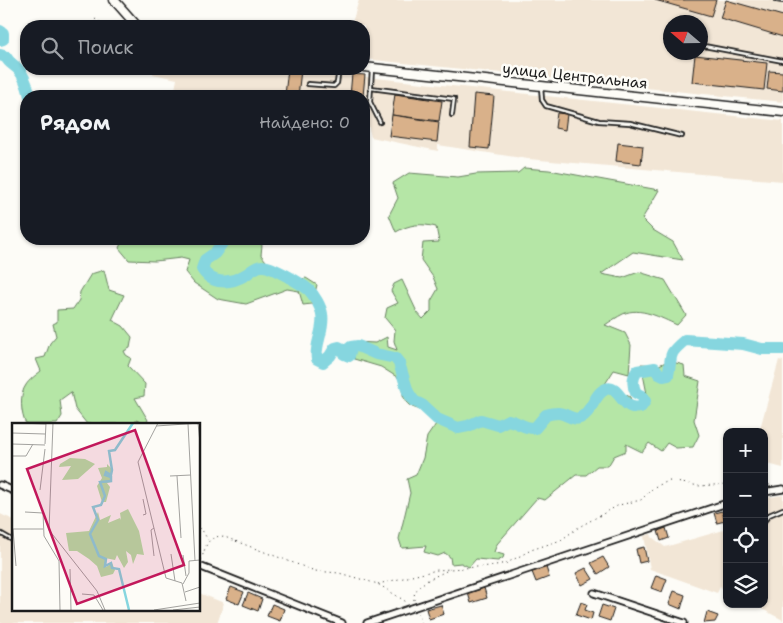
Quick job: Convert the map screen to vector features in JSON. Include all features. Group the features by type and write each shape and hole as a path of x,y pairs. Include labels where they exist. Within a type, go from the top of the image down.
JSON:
{"main road":[{"path":"114,0 132,20"},
{"name":"улица Центральная","path":"372,68 783,112"}],"street":[{"path":"0,485 12,490"},
{"path":"768,491 783,489"},
{"path":"367,623 723,504"},
{"path":"200,566 342,623"},
{"path":"594,593 684,623"}],"lane":[{"path":"777,0 783,1"},
{"path":"708,47 783,61"},
{"path":"372,68 370,102 380,122"},
{"path":"308,84 334,86 337,83 338,75"},
{"path":"541,86 542,100 546,106 599,121 630,123 682,136"},
{"path":"371,88 454,99 452,115"},
{"path":"766,518 783,509"},
{"path":"0,533 12,539"}],"path":[{"path":"378,584 437,570 507,563 531,550 561,540 578,527 619,505 641,500 654,487 668,481 700,486 723,484"},
{"path":"200,529 208,541"},
{"path":"200,563 208,541 214,537 222,536 315,571 339,573 378,584 415,607"},
{"path":"422,623 413,597 416,590 424,582 451,569"}],"shaded area":[{"path":"359,0 783,0 783,102 370,60 370,20 353,20"},
{"path":"158,75 347,75 783,121 783,181 528,159 438,145 438,151 371,137 370,90 182,90 175,89 177,79"},
{"path":"779,360 783,361 783,468 768,464 768,428 760,428"},
{"path":"783,495 783,620 760,608 768,608 768,497"},
{"path":"0,514 12,519 12,610 200,610 200,593 224,603 217,623 0,623"},
{"path":"723,530 723,589 720,587 717,593 650,569 644,536 651,534 652,537 665,547"}],"green space":[{"path":"524,168 549,170 659,190 642,219 653,230 673,242 683,260 633,252 601,274 622,278 639,272 665,280 686,315 677,325 657,316 636,311 621,315 605,325 625,333 631,345 629,374 614,370 605,384 603,392 617,390 630,397 631,402 649,404 641,364 659,365 668,361 684,365 685,376 700,381 694,420 699,435 693,447 676,448 667,443 661,451 649,443 642,452 626,444 626,451 614,456 608,466 597,466 586,475 576,475 545,500 537,498 497,544 494,552 504,555 503,558 498,561 476,559 469,567 461,563 451,564 450,557 445,553 438,556 424,552 426,546 402,548 399,539 410,493 407,479 416,475 423,458 427,437 436,424 427,411 413,407 406,402 400,379 381,367 354,359 355,342 375,343 387,337 388,347 397,350 394,341 395,330 385,318 387,308 398,303 391,291 394,284 402,280 417,312 423,319 431,311 431,301 438,289 433,277 421,260 423,243 439,242 436,227 416,225 396,232 389,215 398,198 393,183 409,173 458,177 476,174 518,173"},
{"path":"120,245 262,245 261,255 271,267 289,273 298,280 306,278 317,285 312,304 303,305 299,291 287,289 246,304 218,299 194,283 185,272 189,260 181,258 155,261 129,260 119,248"},
{"path":"104,270 109,290 124,295 112,320 123,326 132,337 130,348 124,351 131,358 128,366 145,384 144,396 135,398 148,420 146,423 136,420 136,423 86,423 75,409 71,392 60,400 62,416 58,423 26,423 22,410 22,394 27,383 41,371 36,359 45,357 50,343 56,336 53,324 57,322 57,310 73,309 79,300 80,292 91,274"}],"building":[{"path":"655,0 716,0 711,16"},
{"path":"726,0 783,16 783,37 720,18"},
{"path":"708,56 767,63 764,90 692,82 694,60 708,60"},
{"path":"769,71 783,72 783,91 767,89"},
{"path":"287,75 300,75 299,90 286,90"},
{"path":"352,75 365,75 364,90 351,90"},
{"path":"395,94 442,101 439,121 392,115"},
{"path":"474,94 494,96 489,149 470,147"},
{"path":"557,113 567,114 565,130 555,128"},
{"path":"392,115 439,122 437,142 389,136"},
{"path":"618,143 643,146 641,164 616,161"},
{"path":"722,511 723,522 717,523 714,513"},
{"path":"666,528 669,538 661,541 658,531"},
{"path":"644,547 647,561 639,563 636,549"},
{"path":"603,557 609,567 598,574 591,563"},
{"path":"546,567 549,577 536,582 532,572"},
{"path":"586,568 593,579 582,585 576,573"},
{"path":"656,575 667,579 662,592 651,588"},
{"path":"231,587 244,592 239,604 226,599"},
{"path":"484,588 487,598 471,603 468,593"},
{"path":"674,591 685,595 681,609 669,604"},
{"path":"248,593 262,599 258,611 243,605"},
{"path":"581,602 587,604 585,610 593,613 591,620 576,615"},
{"path":"272,604 284,609 280,621 267,616"},
{"path":"441,605 444,614 429,619 426,609"},
{"path":"602,605 614,609 610,621 598,617"},
{"path":"707,612 718,616 715,622 704,623"}],"waterway":[{"path":"0,31 3,33 3,39 0,40"},
{"path":"0,55 6,57 20,72"},
{"path":"22,75 28,90"},
{"path":"221,245 215,253 205,260 202,269 211,278 222,281 233,280 255,268 266,266 305,287 317,301 323,320 316,354 317,359 323,362 335,348 339,347 343,349 344,354 349,356 351,347 358,346 376,354 395,358 399,363 408,392 414,401 422,405 437,419 458,428 481,420 498,425 508,420 535,428 546,415 555,413 561,413 577,419 588,412 599,394 606,389 615,390 629,406 641,407 645,401 642,396 636,393 633,385 633,379 637,371 655,368 659,374 663,376 668,375 673,353 685,340 743,344 762,349 783,349"}]}
